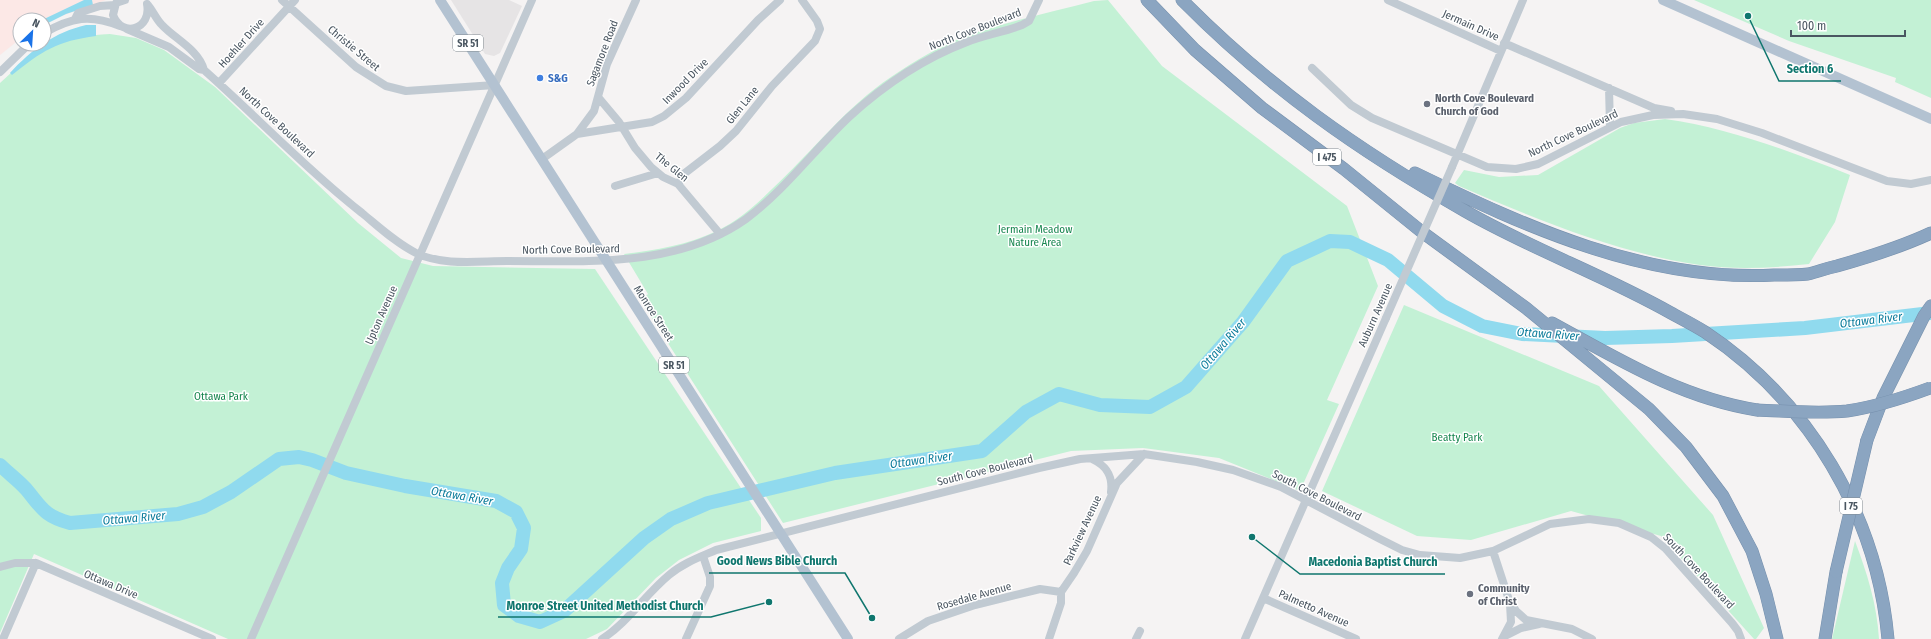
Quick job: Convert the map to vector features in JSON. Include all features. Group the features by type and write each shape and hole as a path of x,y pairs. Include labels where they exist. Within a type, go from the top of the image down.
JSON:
{"highway":[{"name":"I 475","path":"1147,0 1195,50 1262,108 1344,169 1422,232 1522,305"},
{"name":"I 475","path":"1182,0 1217,35 1266,78 1314,115 1356,144"},
{"path":"1356,144 1514,219 1572,241 1620,256 1717,276 1807,274 1864,258 1931,233"},
{"path":"1356,144 1467,212 1647,300 1705,332 1746,363 1787,402 1812,434 1841,482 1864,531 1876,568 1885,614 1888,639"},
{"path":"1522,305 1610,379 1649,409 1686,447 1723,496 1752,552 1766,594 1777,639"},
{"path":"1522,305 1660,381 1717,402 1757,410 1811,412 1847,411 1897,400 1930,388"},
{"name":"I 75","path":"1825,639 1836,572 1867,440 1883,398 1924,316 1931,306"}],"main road":[{"name":"Monroe Street","path":"440,0 848,639"},
{"path":"1663,0 1931,119"}],"street":[{"name":"Christie Street","path":"282,0 356,67 386,86 406,91 495,85"},
{"name":"Hoehler Drive","path":"219,83 295,0"},
{"name":"Upton Avenue","path":"251,639 532,0"},
{"name":"Sagamore Road","path":"577,134 594,111 608,64 636,0"},
{"name":"Inwood Drive","path":"542,159 577,134 652,122 676,108 758,20 780,0"},
{"name":"Glen Lane","path":"678,184 686,173 736,131 772,86 815,41 819,35 820,29 817,21 802,0"},
{"name":"North Cove Boulevard","path":"52,29 75,19 102,19 164,44 199,69 204,70 340,196 390,236 419,255 451,261 607,261 662,254 689,247 720,234 747,218 801,168 848,118 893,81 930,57 969,41 1022,26 1029,21 1039,0"},
{"name":"Jermain Drive","path":"1388,0 1609,88 1654,108 1683,114"},
{"name":"Auburn Avenue","path":"1245,639 1452,167 1523,0"},
{"name":"North Cove Boulevard","path":"75,19 78,12 118,3"},
{"path":"118,3 114,18 125,28 138,26 144,23 146,4"},
{"name":"North Cove Boulevard","path":"146,4 160,24 192,52 203,65 204,70"},
{"path":"0,72 21,52"},
{"name":"North Cove Boulevard","path":"1312,68 1351,104 1372,118 1487,167 1516,169 1538,164 1610,126 1634,118 1683,114 1717,119 1762,133 1887,181 1911,184 1931,180"},
{"path":"1609,88 1610,126"},
{"name":"The Glen","path":"598,97 622,126 635,148 658,173 678,184 720,234"},
{"path":"615,186 658,173"},
{"name":"South Cove Boulevard","path":"602,639 613,632 634,612 670,574 703,556 731,546 1039,468 1092,458 1144,454 1197,462 1233,470 1281,487 1402,550 1420,555 1460,558 1493,551 1550,524 1589,519 1619,523 1651,537 1666,549 1732,623 1738,631 1741,639"},
{"name":"Parkview Avenue","path":"1049,639 1061,603 1061,592 1087,551 1117,483 1144,454"},
{"name":"Parkview Avenue","path":"1092,458 1100,462 1110,476 1111,495"},
{"path":"1493,551 1510,600 1516,611 1526,620 1540,624 1565,627 1592,639"},
{"path":"686,639 710,586 710,577 703,556"},
{"name":"Ottawa Drive","path":"0,567 15,563 36,563 212,639"},
{"path":"3,639 36,563"},
{"name":"Rosedale Avenue","path":"899,639 928,621 975,605 1040,589 1061,592"},
{"name":"Palmetto Avenue","path":"1263,598 1356,639"},
{"path":"1503,638 1508,629 1512,615 1510,600"},
{"path":"1503,638 1521,628 1540,624"},
{"path":"1136,639 1140,631"}],"shaded area":[{"path":"0,0 106,0 52,20 52,12 12,12 12,45 0,55"},
{"path":"451,0 509,0 522,6 500,53 494,56 485,54"}],"green space":[{"name":"Jermain Meadow Nature Area","path":"1108,0 1162,66 1347,206 1378,286 1327,400 1339,404 1300,491 1219,458 1143,448 1071,451 783,523 641,301 648,294 624,254 660,249 694,240 717,231 732,222 766,195 859,102 891,77 938,48 968,35 999,25 1094,1"},
{"path":"1694,0 1931,0 1931,98 1895,82 1896,78 1789,41"},
{"name":"Ottawa Park","path":"110,34 136,38 164,50 215,87 358,223 401,258 433,266 595,269 761,518 761,531 713,543 679,560 656,578 607,629 586,639 228,639 34,554 0,633 0,83 26,60 38,52 52,52 52,45 93,35"},
{"path":"1665,119 1736,134 1782,149 1850,175 1835,222 1809,264 1782,267 1727,268 1669,260 1577,233 1517,211 1455,183 1464,170 1499,177 1538,175 1620,128 1634,123"},
{"name":"Beatty Park","path":"1404,305 1599,386 1713,515 1764,628 1756,639 1754,639 1661,536 1571,511 1471,540 1417,536 1322,491"},
{"path":"1855,541 1871,589 1879,639 1832,639"}],"water":[{"path":"84,0 92,0 93,5 66,14 52,21 52,15"},
{"path":"86,25 96,25 96,36 82,38 52,48 52,38"},
{"path":"32,52 43,52 12,75 10,73"}],"waterway":[{"name":"Ottawa River","path":"0,465 23,486 44,510 54,517 70,523 178,514 203,507 231,492 279,459 299,457 312,460 346,473 405,486 496,501 516,512 524,528 521,549 508,568 502,583 504,605 519,616 540,622 564,611 644,538 671,519 708,503 835,473 982,451 1026,412 1059,394 1100,405 1150,407 1186,387 1243,322 1287,261 1330,241 1350,242 1388,260 1443,306 1482,326 1522,334 1605,338 1672,336 1805,328 1931,313"}],"place":[{"name":"Section 6","path":"1748,16"},
{"name":"S&G","path":"540,78"},
{"name":"North Cove Boulevard Church of God","path":"1427,104"},
{"name":"Macedonia Baptist Church","path":"1252,537"},
{"name":"Community of Christ","path":"1470,594"},
{"name":"Monroe Street United Methodist Church","path":"769,602"},
{"name":"Good News Bible Church","path":"872,618"}]}
